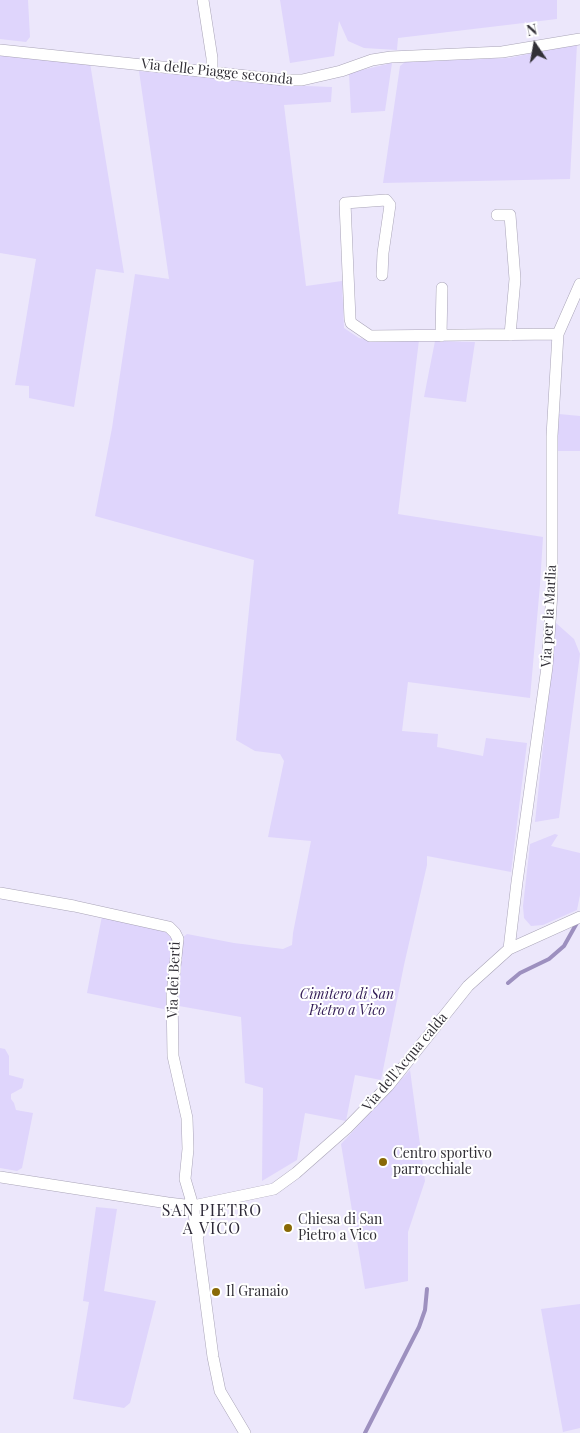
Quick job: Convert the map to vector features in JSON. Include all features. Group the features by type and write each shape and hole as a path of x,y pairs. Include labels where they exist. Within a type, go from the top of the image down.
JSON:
{"street":[{"path":"203,0 212,58 212,72"},
{"name":"Via delle Piagge seconda","path":"0,50 285,80 302,80 391,56 502,52 580,39"},
{"path":"382,275 390,205 386,200 345,203 349,310 352,323 370,336 558,334"},
{"path":"497,215 510,215 515,279 510,334"},
{"name":"Via per la Marlia","path":"509,949 516,882 548,658 552,592 552,436 558,334 580,284"},
{"path":"441,336 442,288"},
{"name":"Via dei Berti","path":"0,893 74,906 168,927 175,933 178,939 172,994 173,1056 187,1118 188,1149 185,1179 193,1206"},
{"name":"Via dell'Acqua calda","path":"0,1177 168,1204 193,1206 274,1189 284,1184 339,1137 388,1086 468,986 509,949 576,919"},
{"name":"Via dell'Acqua calda","path":"197,1238 202,1223 210,1211 227,1200"},
{"path":"193,1206 213,1357 220,1391 245,1433"}],"green space":[{"path":"0,0 28,0 30,37 26,42 0,39"},
{"path":"280,0 557,0 557,19 398,38 397,50 364,48 348,41 339,21 334,56 290,63"},
{"path":"577,44 570,179 383,183 400,66 405,62 509,58"},
{"path":"0,53 90,63 124,273 96,269 74,407 29,398 29,386 15,385 36,259 0,253"},
{"path":"392,63 385,111 351,113 349,73"},
{"name":"Cimitero di San Pietro a Vico","path":"139,71 280,85 332,87 331,102 284,105 306,286 342,281 344,328 359,338 383,342 419,340 398,514 543,537 530,698 408,682 402,731 438,734 437,747 483,756 486,738 527,743 511,872 427,856 427,865 404,965 381,1080 355,1075 346,1121 305,1113 297,1160 262,1181 263,1088 245,1083 241,1017 179,1006 182,938 187,934 234,943 283,949 292,945 311,841 268,837 284,761 280,754 255,751 236,740 254,560 95,516 112,428 135,274 169,279"},
{"path":"435,341 475,342 466,402 424,397"},
{"path":"559,414 580,416 580,451 557,451"},
{"path":"556,623 574,639 580,654 559,818 535,822"},
{"path":"555,834 558,835 551,846 580,853 580,895 577,910 543,925 531,926 524,918 523,906 530,844"},
{"path":"102,916 165,931 173,940 168,1010 87,993"},
{"path":"0,1048 5,1049 9,1056 9,1075 24,1079 22,1088 11,1094 16,1110 33,1113 22,1168 17,1171 0,1168"},
{"name":"Centro sportivo parrocchiale","path":"410,1070 425,1181 408,1232 408,1281 365,1289 341,1144"},
{"path":"96,1207 117,1209 104,1291 156,1301 130,1403 124,1408 73,1399 89,1302 83,1301"},
{"path":"580,1304 580,1428 563,1432 541,1309"}],"waterway":[{"path":"508,983 520,973 549,959 564,946 578,921"},
{"path":"365,1433 419,1327 425,1310 427,1289"}],"place":[{"name":"Centro sportivo parrocchiale","path":"383,1162"},
{"name":"Chiesa di San Pietro a Vico","path":"288,1228"},
{"name":"Il Granaio","path":"216,1292"}],"district":[{"name":"SAN PIETRO A VICO","path":"212,1220"}]}
